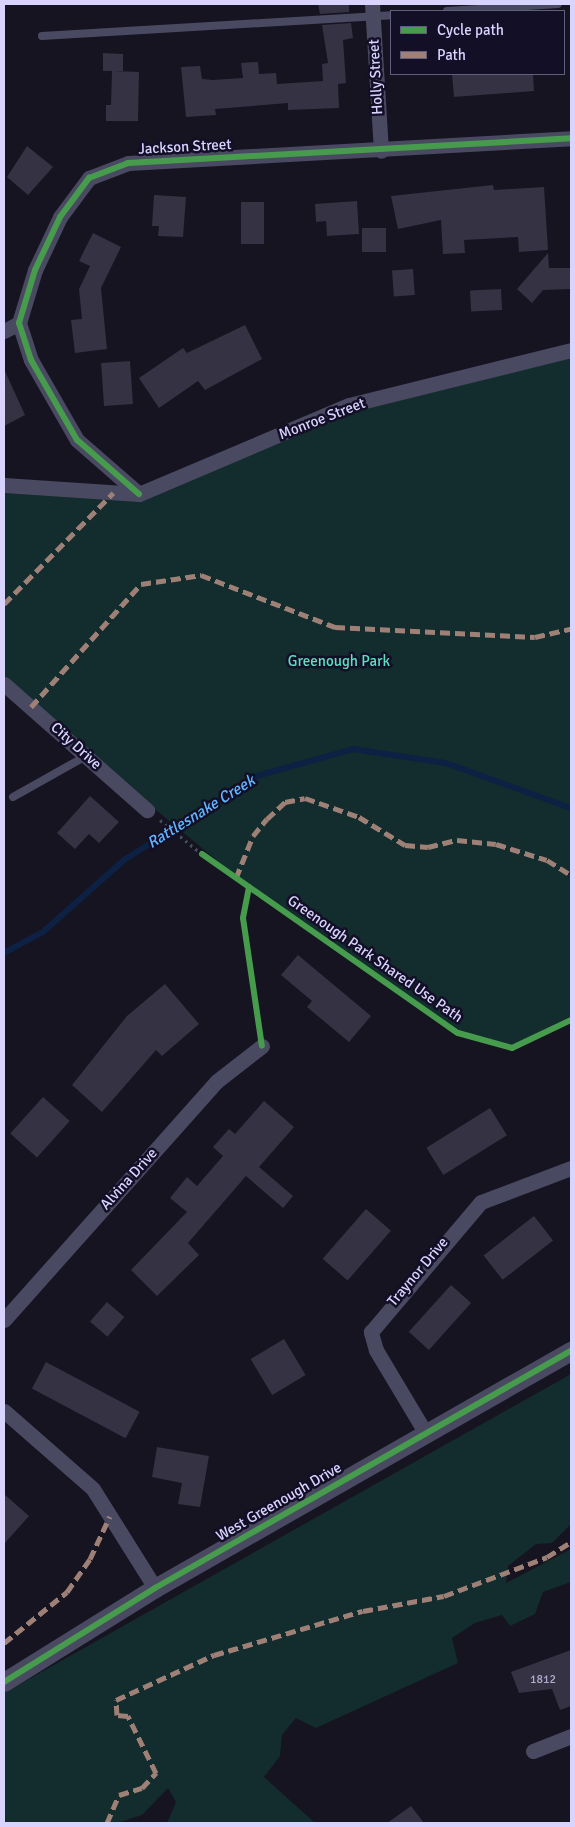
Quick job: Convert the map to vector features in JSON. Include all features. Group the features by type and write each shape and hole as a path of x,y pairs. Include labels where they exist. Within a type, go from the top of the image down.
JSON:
{"street":[{"name":"Holly Street","path":"372,10 381,151"},
{"name":"Jackson Street","path":"19,323 47,243 89,178 128,162 381,151 571,138"},
{"path":"4,331 19,323 31,360 77,440 139,494"},
{"name":"Monroe Street","path":"139,494 349,405 571,350"},
{"path":"4,485 139,494"},
{"name":"City Drive","path":"4,684 147,810"},
{"name":"Alvina Drive","path":"4,1320 217,1081 262,1046"},
{"name":"Traynor Drive","path":"425,1432 376,1350 371,1332 481,1202 571,1168"},
{"name":"West Greenough Drive","path":"4,1682 155,1588 425,1432 571,1351"},
{"path":"4,1411 93,1488 155,1588"},
{"path":"534,1751 571,1736"}],"lane":[{"path":"463,10 558,4"},
{"path":"42,36 372,10 390,15"},
{"path":"13,796 86,756"}],"path":[{"path":"147,810 209,859"}],"green space":[{"name":"Greenough Park","path":"571,350 571,1020 512,1048 458,1033 249,887 4,684 4,485 139,494 349,405"},
{"path":"571,1374 571,1524 552,1543 536,1544 508,1566 506,1583 571,1549 571,1582 543,1592 535,1614 510,1626 502,1615 475,1623 452,1638 458,1663 316,1728 296,1718 282,1735 280,1756 264,1777 315,1823 167,1823 176,1802 168,1788 142,1815 117,1823 4,1823 4,1693"}],"building":[{"path":"318,4 349,4 349,12 320,14"},
{"path":"351,23 353,38 343,40 346,83 338,84 339,108 288,110 288,103 215,109 216,115 186,117 181,67 200,66 202,79 213,80 243,78 241,63 258,62 259,74 276,73 277,84 323,81 322,64 328,63 322,25"},
{"path":"103,53 123,54 123,71 114,71 139,72 138,121 106,121 106,105 111,105 112,71 103,71"},
{"path":"452,75 533,75 534,91 454,97"},
{"path":"27,146 53,167 28,195 7,177"},
{"path":"493,185 494,190 544,187 548,250 519,252 518,237 464,240 465,253 443,254 441,220 398,229 391,196"},
{"path":"154,195 186,197 183,237 158,236 159,226 152,226"},
{"path":"357,201 359,234 327,236 326,221 316,222 315,204"},
{"path":"241,202 264,202 264,244 241,244"},
{"path":"362,228 386,228 386,252 362,252"},
{"path":"93,233 121,247 101,288 107,349 75,353 71,320 82,319 79,289 90,266 79,261"},
{"path":"548,253 549,268 571,268 571,289 543,290 532,303 517,289"},
{"path":"413,269 415,295 394,296 392,270"},
{"path":"501,289 502,310 471,312 470,291"},
{"path":"245,325 262,359 205,390 198,381 159,408 139,378 183,348 187,353"},
{"path":"130,361 133,404 104,406 101,363"},
{"path":"4,369 25,415 4,426"},
{"path":"90,796 119,822 99,843 89,834 75,849 57,833"},
{"path":"298,955 371,1016 349,1042 307,1007 312,1001 281,975"},
{"path":"165,984 199,1024 162,1056 156,1050 102,1112 72,1085 127,1016"},
{"path":"43,1097 70,1121 37,1158 10,1133"},
{"path":"264,1101 294,1127 259,1167 293,1196 283,1208 246,1176 188,1243 199,1255 157,1296 131,1270 187,1212 170,1198 187,1177 197,1186 223,1156 213,1147 229,1129 235,1134"},
{"path":"490,1108 507,1135 443,1175 426,1148"},
{"path":"366,1209 391,1231 348,1280 323,1259"},
{"path":"534,1216 553,1240 503,1280 484,1255"},
{"path":"451,1285 471,1303 429,1350 409,1332"},
{"path":"107,1302 124,1317 107,1337 90,1322"},
{"path":"284,1339 306,1375 272,1395 251,1359"},
{"path":"46,1362 140,1412 126,1438 32,1388"},
{"path":"157,1447 209,1456 200,1507 178,1504 182,1483 152,1477"},
{"path":"4,1494 29,1516 4,1544"},
{"path":"571,1650 571,1706 560,1710 552,1689 519,1693 511,1672"},
{"path":"411,1806 424,1823 387,1823"}],"waterway":[{"name":"Rattlesnake Creek","path":"4,953 43,932 124,860 260,775 353,749 446,763 571,808"}],"marked path":[{"path":"4,604 113,493"},
{"path":"31,707 141,584 201,575 335,627 535,637 571,629"},
{"path":"236,878 253,836 267,819 285,802 305,798 359,817 405,845 428,847 457,840 496,844 547,860 571,875"},
{"path":"4,1643 67,1592 90,1559 110,1516"},
{"path":"107,1823 119,1795 142,1788 156,1773 128,1716 117,1715 116,1700 214,1655 363,1611 444,1596 547,1557 571,1542"}],"cycle path":[{"path":"139,494 77,440 31,360 19,323 35,270 60,217 89,178 128,163 571,138"},
{"name":"Greenough Park Shared Use Path","path":"202,854 458,1033 512,1048 571,1020"},
{"path":"249,887 243,918 262,1046"},
{"path":"4,1682 155,1588 571,1351"}]}
